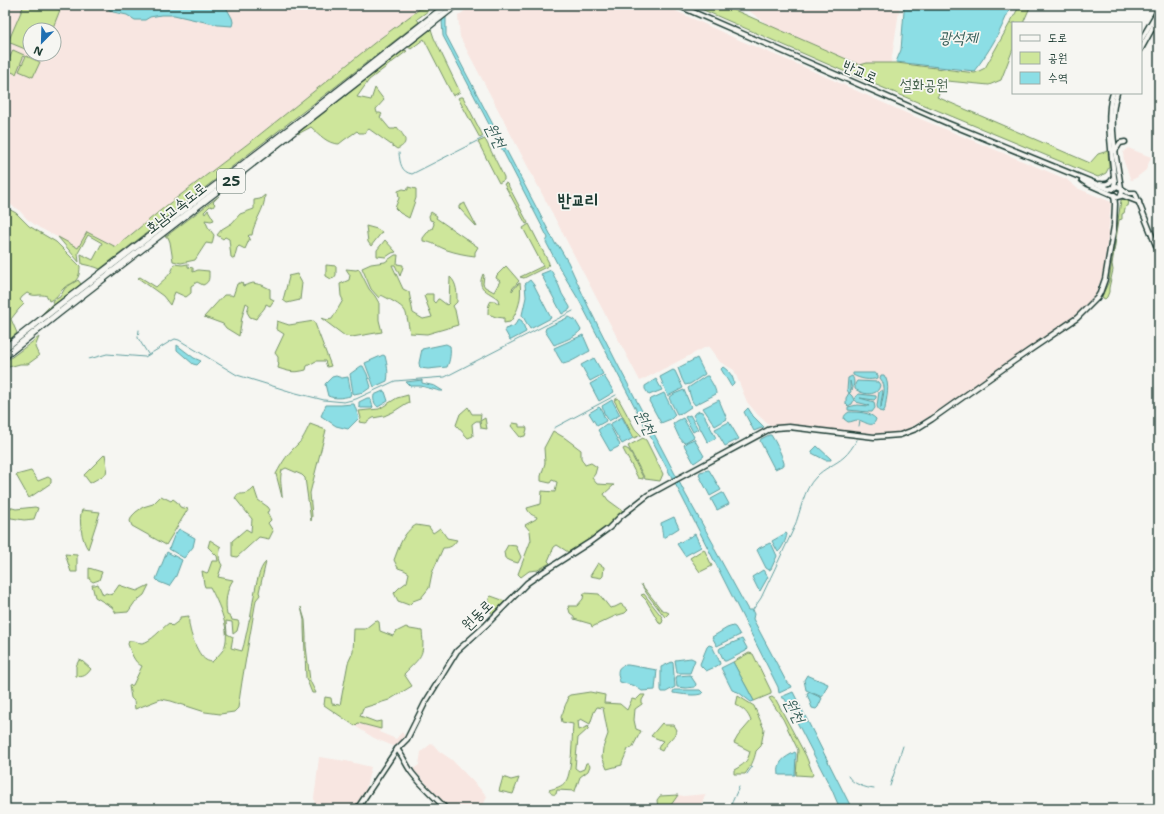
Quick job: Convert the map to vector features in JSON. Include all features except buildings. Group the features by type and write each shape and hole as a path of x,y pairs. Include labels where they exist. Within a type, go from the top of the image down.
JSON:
{"highway":[{"name":"호남고속도로","path":"5,348 447,5"},
{"name":"호남고속도로","path":"5,356 59,312 456,5"}],"street":[{"name":"반교로","path":"677,5 947,123 1109,189 1113,188"},
{"path":"1142,38 1159,9"},
{"path":"1142,47 1159,16"},
{"path":"1113,94 1111,99 1110,126 1115,180 1112,192 1115,202 1114,226"},
{"path":"1114,226 1122,192 1115,151 1113,119 1114,101 1117,94"},
{"path":"1115,151 1120,143 1125,142"},
{"name":"반교로","path":"1079,177 1088,184 1114,195"},
{"path":"1097,184 1109,184 1114,178"},
{"path":"1113,188 1117,186 1129,193 1135,194"},
{"path":"1130,198 1135,194"},
{"path":"1135,194 1159,253"},
{"path":"1114,195 1117,197 1121,196 1130,198 1139,202"},
{"name":"원동로","path":"357,809 397,749 407,739 424,703 457,651 486,625 527,583 590,542 609,528 637,503 669,483 768,430 789,427 874,437 900,435 916,430 1077,318 1093,302 1100,293 1105,279 1114,226"},
{"path":"397,749 412,773 446,809"}],"shaded area":[{"path":"8,5 425,5 166,206 116,247 87,232 78,248 38,227 27,219 18,209 5,202 5,19"},
{"path":"472,5 663,5 906,113 1066,179 1077,188 1111,202 1103,274 1095,296 1077,314 929,417 904,431 879,434 769,425 747,402 734,370 720,362 708,346 640,381 460,37 458,16"},
{"path":"729,5 900,5 891,63 867,63 860,65 771,27 749,11"},
{"path":"1128,148 1151,157 1146,170 1131,180 1124,162 1123,153"},
{"path":"358,723 381,729 379,732 396,739 402,732 405,737 397,745 393,746 374,738 355,726"},
{"path":"432,743 439,751 452,760 487,796 482,809 450,809 413,769 419,765 421,752"},
{"path":"319,757 371,767 366,787 367,789 353,809 315,809 314,798"},
{"path":"706,794 699,809 657,809 671,805 678,795 684,796"}],"green space":[{"path":"24,5 48,5 60,10 55,22 22,22 22,48 8,42"},
{"path":"425,5 427,5 428,11 417,19 419,22 100,269 82,264 81,254 93,260 102,243 88,235 78,253 79,262 58,237 78,248 87,232 116,247 166,206"},
{"name":"설화공원","path":"692,5 723,5 860,65 867,63 897,63 975,73 985,68 1020,5 1031,5 1023,22 1012,22 1012,52 1001,80 989,85 947,81 937,97 1090,163 1098,154 1108,151 1109,167 1106,173 1098,177 857,77"},
{"path":"431,29 460,92 453,96 424,39 411,49 408,47"},
{"path":"13,50 22,54 22,60 16,74 5,69"},
{"path":"404,50 407,51 369,80 357,97 371,100 375,88 384,100 376,109 377,113 382,114 380,117 390,129 395,129 397,127 402,133 405,142 401,147 397,149 369,129 364,133 359,133 357,131 339,144 335,144 327,140 311,127 298,134 308,125"},
{"path":"23,62 40,62 33,77 19,71"},
{"path":"463,97 483,136 480,138 458,98"},
{"path":"485,139 504,177 504,180 499,183 478,142"},
{"path":"506,183 528,223 526,224 504,184"},
{"path":"408,187 416,189 416,198 409,218 395,208 399,198 398,191 403,189 408,190"},
{"path":"265,195 265,200 252,235 248,236 250,238 245,249 239,246 237,248 234,259 231,257 229,239 225,237 223,239 217,235 222,229 232,223 240,214 254,209 254,200 260,199"},
{"path":"219,196 213,202 215,204 213,207 210,206 204,212 205,214 208,210 214,220 205,220 214,235 212,244 206,243 195,260 181,263 173,261 170,242 168,237 165,237"},
{"path":"1124,199 1129,201 1128,206 1126,206 1124,213 1122,214 1122,219 1119,220 1112,264 1113,270 1109,292 1105,299 1102,296 1109,281 1121,200"},
{"path":"465,203 477,227 459,208 459,206"},
{"path":"5,207 16,213 29,226 56,242 80,266 80,272 76,280 66,286 52,300 49,301 47,296 27,293 22,297 20,300 24,304 11,319 17,333 5,343"},
{"path":"431,212 437,216 436,218 478,247 475,252 475,256 450,251 432,243 423,241 423,238 430,229 432,229 434,224 433,221 430,220 429,216"},
{"path":"529,224 549,263 548,266 524,278 520,277 543,266 523,228"},
{"path":"366,226 382,232 371,246 368,242"},
{"path":"385,240 396,252 386,257 377,256 377,250"},
{"path":"395,255 398,255 397,264 403,265 400,276 395,265 392,265 403,289 409,292 413,313 423,319 432,317 424,296 426,294 433,294 433,301 435,303 439,299 447,305 449,303 450,277 452,279 457,292 457,302 453,306 458,325 427,334 410,333 405,311 401,306 381,295 379,298 371,289 362,268 371,264 385,262"},
{"path":"174,264 188,264 188,267 193,268 193,272 198,270 209,271 209,278 207,283 203,285 197,282 191,286 191,293 186,297 175,292 170,305 163,296 138,278 140,277 156,287 170,274"},
{"path":"326,265 336,266 336,275 334,278 331,279 326,276"},
{"path":"506,266 519,281 512,291 520,283 521,293 516,313 510,322 504,323 504,318 488,314 491,301 495,301 499,304 498,299 482,287 481,279 483,274 483,284 485,287 494,292 500,281 496,278 497,275"},
{"path":"346,269 359,269 369,289 379,303 379,320 382,332 352,337 345,336 321,318 328,320 332,319 343,300 341,296 340,284 349,280 350,275"},
{"path":"297,274 302,283 300,300 287,303 283,300 288,276"},
{"path":"78,280 81,284 40,316 53,303 52,301 60,297 65,288"},
{"path":"242,282 243,286 253,283 270,289 270,298 274,300 270,306 266,304 256,319 250,317 247,312 249,305 246,303 239,336 226,328 223,324 204,317 224,295 233,296 237,284"},
{"path":"277,321 289,325 314,321 331,366 327,367 325,361 316,361 307,366 306,370 302,371 292,372 278,368 278,357 275,353 284,334 276,329"},
{"path":"39,337 35,347 39,356 28,364 20,364 5,368 5,362"},
{"path":"408,395 409,403 393,412 384,416 373,418 366,423 359,422 361,418 359,411 379,409 397,398"},
{"path":"618,398 635,429 641,435 634,438 614,400"},
{"path":"468,407 472,414 481,414 480,421 476,421 472,424 473,436 468,438 456,425 460,414"},
{"path":"485,418 487,429 481,428 480,421"},
{"path":"513,423 519,424 519,427 526,427 527,429 525,436 520,437 511,426"},
{"path":"310,424 326,430 310,493 311,521 305,478 302,475 286,468 282,470 282,497 276,474 286,457 302,439"},
{"path":"553,431 581,450 581,458 585,465 591,463 597,467 592,478 597,484 614,485 604,494 608,500 623,511 606,528 568,552 557,545 554,547 548,561 550,563 538,570 529,571 521,577 518,574 531,540 530,531 525,525 537,517 531,514 527,508 541,504 542,491 555,492 557,482 552,480 550,483 541,481 545,463 544,448"},
{"path":"643,438 646,440 663,474 660,481 645,479 628,446"},
{"path":"625,448 629,450 643,479 638,478 623,449"},
{"path":"105,454 107,467 106,474 90,483 84,475"},
{"path":"31,471 38,481 48,477 51,479 51,483 29,498 16,475"},
{"path":"254,488 258,500 270,510 267,512 271,520 268,523 273,531 269,539 259,537 237,557 232,556 232,541 246,529 251,532 252,519 235,498 238,494 248,493"},
{"path":"161,496 171,501 173,499 180,507 188,509 166,545 132,526 130,521 136,512 143,507 153,504"},
{"path":"5,506 16,509 38,508 34,519 24,520 5,517"},
{"path":"82,510 100,512 88,549 81,530 80,518"},
{"path":"416,525 429,527 433,533 440,528 447,538 457,540 448,548 443,548 432,573 429,588 421,598 413,601 409,605 398,601 394,593 407,582 409,573 398,568 394,560 405,536"},
{"path":"210,540 221,547 219,556 222,565 218,577 233,580 227,597 227,615 231,617 232,620 238,621 239,623 237,631 233,634 232,622 226,621 227,634 233,637 231,648 242,651 251,616 258,578 260,571 266,562 259,592 260,595 256,600 238,708 234,712 220,714 205,712 161,699 135,709 129,686 133,685 142,666 139,665 133,657 128,644 129,641 145,642 152,638 169,623 172,626 180,620 180,617 189,616 193,640 199,653 203,657 212,662 223,650 226,643 226,635 223,618 210,587 205,587 202,571 207,573 212,561 218,561 217,556 208,547"},
{"path":"508,545 516,546 521,557 518,563 505,558 504,552"},
{"path":"704,549 712,566 700,572 690,558"},
{"path":"65,554 77,555 77,572 71,572"},
{"path":"598,563 604,567 603,576 601,578 590,576"},
{"path":"89,568 102,572 99,580 93,582 89,579"},
{"path":"98,584 103,595 106,593 112,595 119,585 137,591 149,585 144,595 135,602 128,612 116,613 112,607 95,597 92,585"},
{"path":"641,584 661,609 669,613 665,617 647,594"},
{"path":"584,593 599,594 610,608 621,604 628,610 625,613 592,627 591,624 574,619 574,616 570,613 568,606 577,606 583,599"},
{"path":"644,594 662,617 662,623 660,624 646,600 641,595"},
{"path":"491,596 505,601 493,613 491,613 489,598"},
{"path":"301,607 305,620 310,681 316,693 312,693 306,678 304,620"},
{"path":"376,620 379,622 380,631 393,636 396,632 406,627 422,631 423,640 420,656 404,674 412,686 389,700 363,708 360,716 376,722 381,721 381,729 358,723 355,726 324,705 325,697 331,698 332,704 340,705 348,663 353,652 354,629 365,629"},
{"path":"749,653 753,654 771,691 771,694 754,701 733,662"},
{"path":"79,660 91,669 81,677 76,676 76,666"},
{"path":"590,692 605,695 604,703 620,704 627,710 632,699 636,700 641,695 645,695 642,700 642,704 635,709 634,720 636,729 641,731 632,748 628,749 622,765 607,769 602,757 603,748 608,734 603,708 597,707 590,724 581,719 578,721 579,730 589,726 588,729 578,738 575,768 579,771 584,769 586,763 588,763 590,766 588,771 580,777 575,791 557,790 556,794 553,794 549,790 562,785 568,777 569,771 573,724 562,722 561,717 568,700 567,697 570,695"},
{"path":"738,696 754,706 764,729 761,746 756,751 752,763 745,774 734,774 734,770 746,761 750,751 734,743 751,721 749,716 736,705"},
{"path":"772,697 776,700 806,756 813,774 812,776 796,775 798,750 783,719 769,698"},
{"path":"662,723 664,725 674,725 677,730 662,751 658,749 663,741 651,736"},
{"path":"503,777 511,780 519,778 513,794 499,791"},
{"path":"678,795 671,805 658,809 657,800 660,796"}],"water":[{"path":"102,5 226,5 233,22 232,26 218,25 174,15 161,15 150,17 145,20 135,20 127,15 113,12"},
{"path":"441,5 446,5 446,35 556,245 558,245 568,262 588,306 619,367 714,545 714,548 748,610 752,610 754,614 753,619 787,683 792,687 779,693 778,687 682,497 580,302 546,242 548,238 443,36"},
{"name":"광석제","path":"903,5 1011,5 995,40 974,71 896,62 901,50 904,11"},
{"path":"551,270 570,307 570,309 562,314 541,274"},
{"path":"530,280 551,318 530,329 522,315 526,297 525,284"},
{"path":"569,317 575,320 581,330 572,337 554,345 545,331 546,328"},
{"path":"519,319 522,321 526,332 510,340 505,329 514,326"},
{"path":"583,335 590,351 563,364 554,348"},
{"path":"446,344 450,346 450,359 447,367 428,369 420,368 419,363 422,349"},
{"path":"177,345 194,358 201,361 197,365 193,364 177,350"},
{"path":"383,355 385,356 387,365 387,381 374,387 365,363"},
{"path":"594,358 603,374 590,381 581,365"},
{"path":"697,358 705,374 690,384 685,385 678,368"},
{"path":"363,366 367,374 371,387 364,392 354,394 350,374"},
{"path":"723,367 733,378 734,383 731,386 721,369"},
{"path":"673,370 675,371 683,388 668,396 660,377"},
{"path":"853,373 874,373 878,375 878,378 862,378 853,375"},
{"path":"881,375 884,375 888,387 885,409 883,412 879,411 877,406 879,392 882,390 881,408 884,392 884,385 880,378"},
{"path":"336,376 342,378 348,377 351,393 350,396 333,398 328,396 325,384 332,377"},
{"path":"604,376 614,392 599,401 590,384"},
{"path":"708,376 713,385 716,394 695,405 692,401 688,388"},
{"path":"852,376 854,379 854,385 852,390 850,381 851,392 849,393 847,390 848,378"},
{"path":"656,379 662,390 649,395 645,389 645,386"},
{"path":"422,380 422,383 435,386 443,391 421,386 410,386 406,382"},
{"path":"857,381 878,382 880,385 879,389 870,394 862,393 855,389 855,384"},
{"path":"684,390 691,407 682,413 677,414 669,398"},
{"path":"383,391 385,392 388,401 378,407 374,401 374,395"},
{"path":"664,393 675,415 671,419 661,423 649,401"},
{"path":"849,393 854,400 852,404 848,406 846,404 846,398"},
{"path":"859,394 876,396 874,400 860,398 874,402 875,408 872,412 848,410 848,407 857,405 869,406 856,402 855,397"},
{"path":"370,398 373,407 359,407 359,402"},
{"path":"612,400 620,415 609,421 602,406"},
{"path":"719,400 727,419 715,426 703,408"},
{"path":"354,404 359,418 348,429 336,426 321,416 326,405"},
{"path":"599,407 606,421 597,426 589,413"},
{"path":"748,408 753,416 764,427 754,431 744,412"},
{"path":"699,411 704,415 716,438 708,442 693,415"},
{"path":"849,412 860,412 876,419 873,424 868,424 858,420 848,422 844,418"},
{"path":"690,415 698,429 693,432 685,417"},
{"path":"622,417 633,438 622,444 610,424"},
{"path":"683,418 694,437 684,443 679,437 673,424"},
{"path":"729,422 739,439 725,446 715,429"},
{"path":"606,424 609,424 620,445 610,451 598,430"},
{"path":"771,435 775,442 784,463 784,465 775,469 760,441"},
{"path":"694,439 704,456 694,463 684,445"},
{"path":"817,446 831,460 825,460 812,453"},
{"path":"709,470 721,490 710,496 699,475 700,472"},
{"path":"722,493 729,504 717,510 711,499"},
{"path":"674,517 679,528 663,538 661,523"},
{"path":"179,529 195,538 193,547 184,558 169,549 174,536"},
{"path":"786,533 785,542 778,552 772,541"},
{"path":"695,534 701,547 685,556 677,544"},
{"path":"770,543 777,556 771,569 769,570 766,568 757,550"},
{"path":"167,552 182,560 176,576 169,586 159,582 156,579"},
{"path":"763,570 768,577 760,591 752,577"},
{"path":"733,626 740,635 717,646 712,637"},
{"path":"742,639 747,648 746,651 724,661 719,650 720,648"},
{"path":"709,645 712,646 720,664 706,671 700,664"},
{"path":"691,658 695,660 690,673 677,673 675,660"},
{"path":"672,662 675,687 666,692 662,692 661,667"},
{"path":"733,662 754,701 751,702 738,692 732,690 721,668"},
{"path":"628,665 657,670 655,690 642,691 635,686 620,682 618,670 621,666"},
{"path":"690,675 696,684 695,687 677,687 677,676"},
{"path":"807,675 828,684 822,697 806,690 804,680"},
{"path":"674,690 700,690 703,693 697,695 673,693"},
{"path":"793,692 852,809 840,809 832,790 785,699 781,697"},
{"path":"809,692 822,698 816,709 812,708 807,694"},
{"path":"795,752 795,775 779,775 779,766 782,760"}],"waterway":[{"name":"원천","path":"490,134 495,132"},
{"path":"399,153 403,169 412,174 483,138"},
{"path":"89,359 107,354 145,357 175,339 237,375 292,392 324,400 344,402 356,399 395,381 445,377 573,311"},
{"path":"139,330 138,338 148,354"},
{"path":"554,428 616,395"},
{"path":"859,426 860,421"},
{"path":"752,611 761,598 794,528 808,488 822,471 846,455 857,440"},
{"path":"890,786 903,746"},
{"path":"747,774 752,767"},
{"path":"848,776 850,779 863,787 874,789"},
{"path":"729,809 739,787"}],"district":[{"name":"반교리","path":"578,200"}]}
